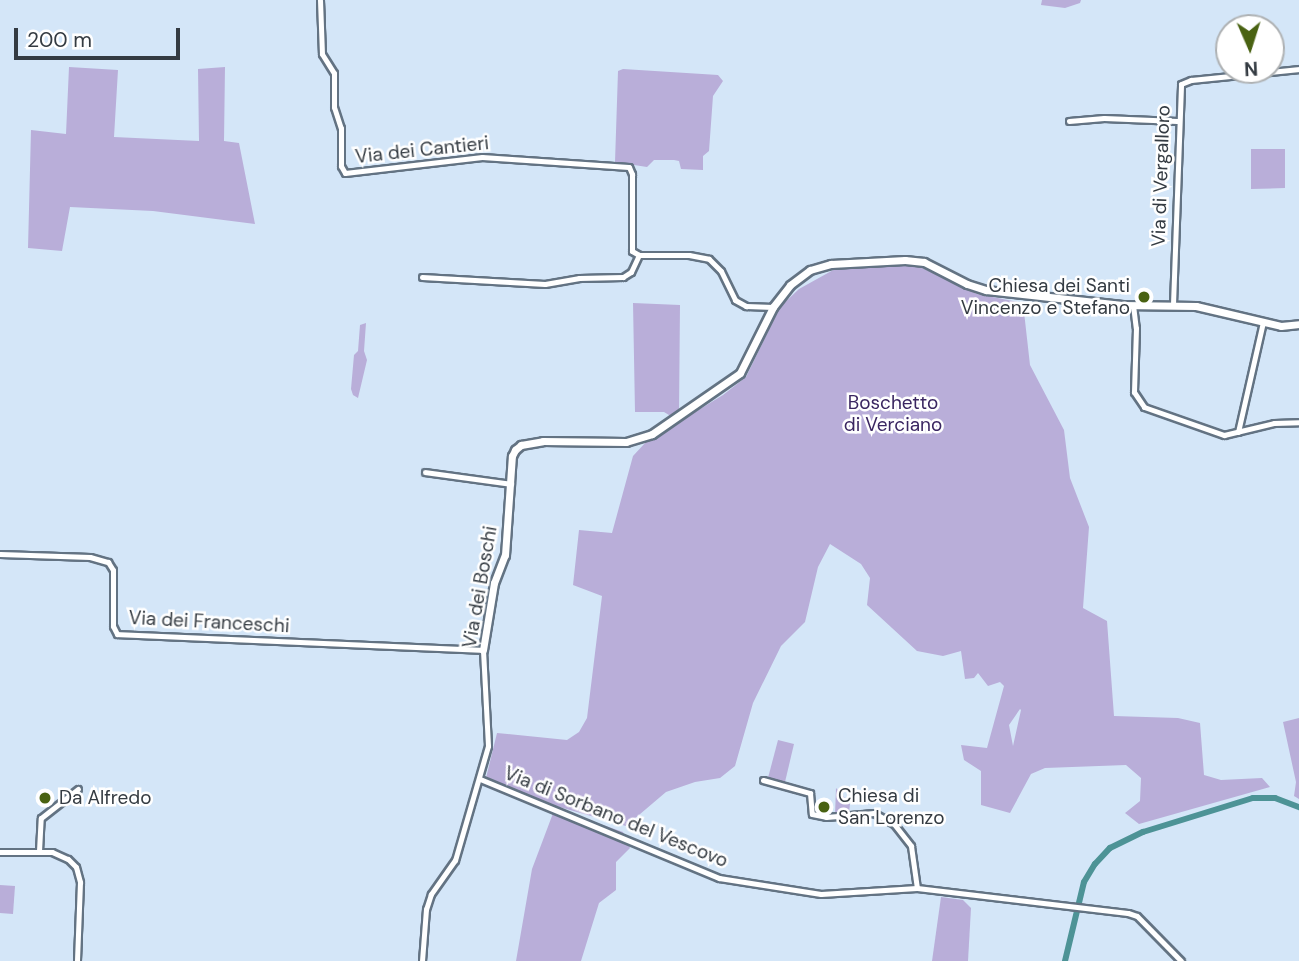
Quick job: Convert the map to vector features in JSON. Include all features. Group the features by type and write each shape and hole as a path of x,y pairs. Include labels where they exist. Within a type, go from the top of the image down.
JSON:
{"street":[{"name":"Via dei Cantieri","path":"320,0 322,54 334,73 334,107 341,128 341,166 345,173 482,157 629,167 632,174 630,245 639,255"},
{"name":"Via di Vergalloro","path":"1173,304 1177,121 1184,81 1299,69"},
{"path":"1069,121 1104,118 1177,121"},
{"path":"422,277 545,284 579,278 623,277 631,272 639,255 690,255 709,259 716,264 735,300 746,306 773,307"},
{"name":"Via dei Boschi","path":"422,961 426,909 431,894 455,860 480,779 489,726 483,650 494,583 505,555 512,456 521,445 543,441 634,442 652,434 728,384 740,373 773,307 790,285 810,270 831,264 876,260 925,262 967,284 986,290 1133,305 1173,304 1220,309 1262,322 1299,324"},
{"path":"1133,305 1136,328 1134,393 1139,403 1218,434 1274,423 1299,422"},
{"path":"1238,432 1262,322"},
{"path":"425,472 510,484"},
{"name":"Via dei Franceschi","path":"0,554 90,557 108,562 113,570 113,626 117,634 483,650"},
{"name":"Via di Sorbano del Vescovo","path":"480,779 719,878 821,894 917,888 1082,906 1137,916 1181,961"},
{"path":"763,780 810,793 812,814 826,817 874,813 894,824 911,846 917,888"},
{"path":"39,850 41,818 78,789"},
{"path":"0,852 39,850 68,859 76,867 80,882 77,961"}],"green space":[{"path":"1042,0 1081,0 1080,3 1065,8 1041,5"},
{"path":"69,67 118,70 114,137 199,141 198,69 225,67 224,141 239,143 255,224 153,211 70,207 62,251 28,248 31,130 66,134"},
{"path":"623,69 718,75 723,81 713,96 709,151 703,156 703,170 681,169 679,161 674,160 654,160 647,167 615,162 618,71"},
{"path":"1251,149 1285,149 1285,188 1251,189"},
{"name":"Boschetto di Verciano","path":"918,266 977,294 1023,303 1030,365 1064,430 1070,478 1089,527 1083,608 1107,621 1114,716 1178,718 1200,723 1204,775 1221,780 1262,778 1270,787 1139,824 1125,813 1140,801 1141,778 1126,765 1045,768 1031,774 1010,813 981,805 981,771 964,760 961,745 987,748 1004,686 1000,682 988,686 978,673 974,678 965,679 961,651 943,656 917,651 867,605 870,578 861,564 830,544 818,567 805,622 781,646 753,703 735,766 720,778 695,782 666,792 626,826 556,806 486,778 497,733 567,740 579,732 587,718 602,596 573,585 579,530 612,533 633,456 646,442 723,395 746,377 780,307 799,289 835,269","holes":["1021,710 1013,746 1009,725"]},
{"path":"633,303 680,305 679,413 669,415 664,412 635,412"},
{"path":"366,323 364,351 367,360 358,398 353,395 351,389 354,355 358,351 360,325"},
{"path":"1299,718 1299,799 1294,796 1296,782 1283,722"},
{"path":"778,740 794,744 785,782 768,778"},
{"path":"836,788 850,804 849,813 835,815"},
{"path":"555,808 623,832 630,848 616,862 616,890 599,903 581,961 516,961 532,869"},
{"path":"0,885 15,886 13,914 0,913"},
{"path":"941,897 963,900 971,908 968,961 932,961"}],"waterway":[{"path":"1065,961 1084,882 1095,864 1110,848 1143,832 1253,798 1275,798 1299,807"}],"place":[{"name":"Chiesa dei Santi Vincenzo e Stefano","path":"1144,297"},
{"name":"Da Alfredo","path":"45,798"},
{"name":"Chiesa di San Lorenzo","path":"824,807"}]}
